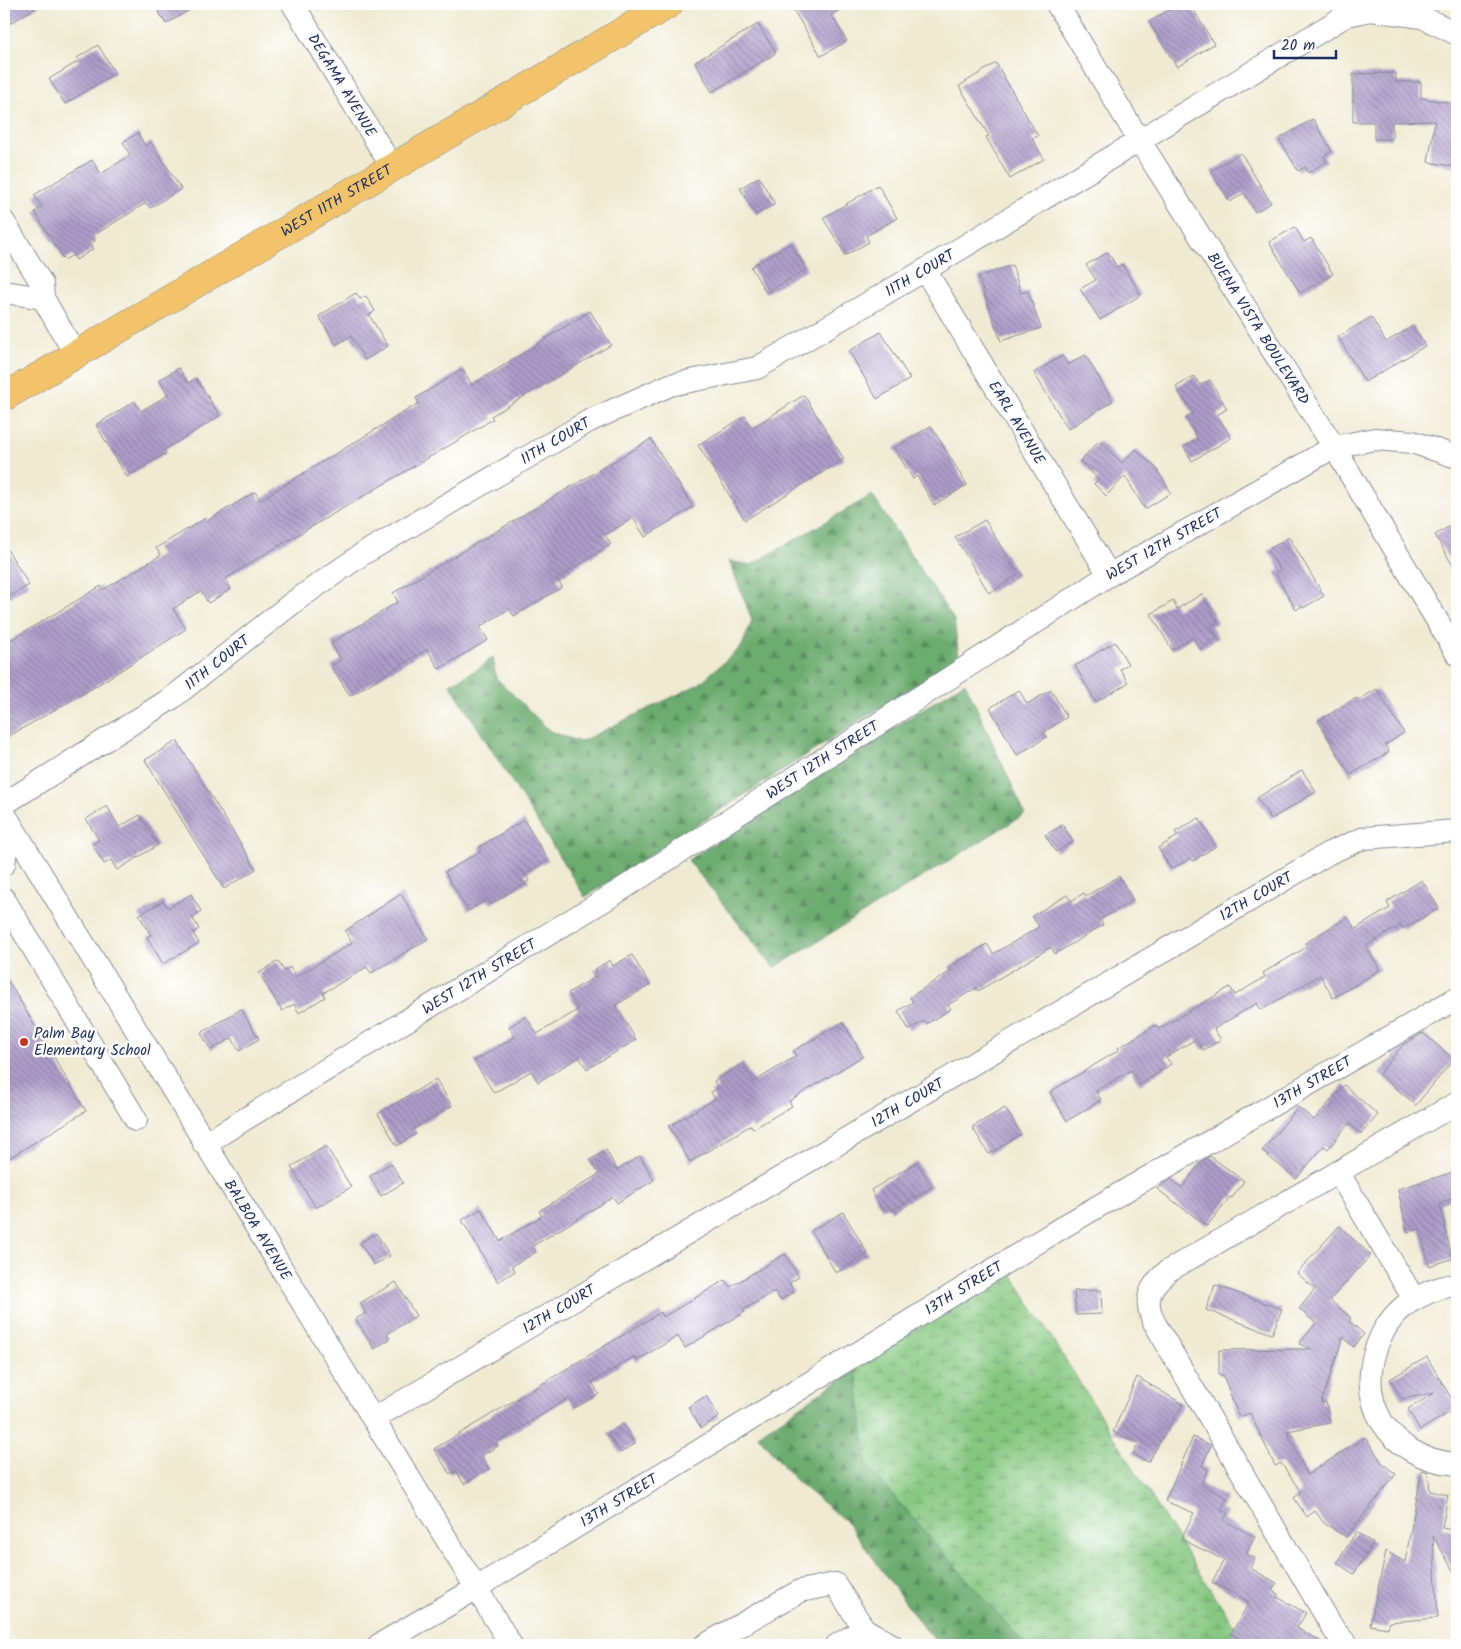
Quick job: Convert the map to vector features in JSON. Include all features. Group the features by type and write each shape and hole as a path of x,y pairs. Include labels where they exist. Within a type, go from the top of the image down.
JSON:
{"main road":[{"name":"WEST 11TH STREET","path":"4,397 669,4"}],"street":[{"name":"DEGAMA AVENUE","path":"293,4 392,167"},
{"name":"BUENA VISTA BOULEVARD","path":"1058,4 1139,140 1334,447 1457,654"},
{"name":"11TH COURT","path":"4,804 172,698 294,601 362,555 589,421 670,385 757,368 925,270 1348,15 1371,10 1422,17 1457,34"},
{"path":"4,222 42,284 42,298 76,354"},
{"name":"EARL AVENUE","path":"925,270 1109,575"},
{"path":"6,294 42,298"},
{"name":"WEST 12TH STREET","path":"204,1144 616,892 1109,575 1334,447 1375,439 1393,440 1412,442 1457,457"},
{"name":"BALBOA AVENUE","path":"4,813 511,1645"},
{"name":"12TH COURT","path":"373,1420 1329,852 1364,838 1457,831"},
{"path":"4,864 7,843 17,836"},
{"path":"4,899 136,1120"},
{"name":"13TH STREET","path":"379,1645 1066,1225 1457,998"},
{"path":"1347,1645 1334,1630 1154,1322 1148,1306 1149,1296 1153,1286 1168,1271 1457,1103"},
{"path":"1338,1172 1414,1299"},
{"path":"1457,1285 1438,1288 1414,1299 1393,1317 1376,1346 1372,1361 1371,1380 1372,1398 1377,1413 1384,1426 1404,1446 1416,1454 1431,1460 1457,1464"},
{"path":"705,1645 800,1591 835,1584 864,1629 892,1645"},
{"path":"836,1645 864,1629"}],"green space":[{"path":"872,495 954,620 959,657 585,897 450,684 478,669 493,657 496,678 550,731 580,742 699,684 742,646 752,620 729,561 751,565"},
{"path":"965,682 1025,814 774,968 688,860"},
{"path":"1008,1268 1203,1579 1249,1645 1025,1645 867,1466 856,1369"},
{"path":"856,1369 867,1466 1025,1645 941,1645 925,1630 848,1523 796,1481 758,1435"}],"building":[{"path":"4,4 42,4 9,24 4,14"},
{"path":"154,4 200,4 166,24"},
{"path":"790,4 850,4 831,15 847,41 821,56"},
{"path":"1179,4 1190,4 1214,44 1177,67 1149,22"},
{"path":"758,24 776,53 712,92 695,62"},
{"path":"98,45 115,73 65,104 49,79 79,61 77,58"},
{"path":"996,63 1038,136 1032,138 1044,159 1010,179 986,137 989,136 959,86"},
{"path":"1396,73 1396,82 1421,82 1421,98 1457,104 1457,167 1428,162 1435,121 1392,122 1392,139 1374,139 1374,122 1353,122 1353,74"},
{"path":"1313,119 1332,151 1324,156 1327,161 1308,173 1305,167 1298,171 1279,139"},
{"path":"138,133 145,146 151,142 181,189 150,208 146,203 93,236 95,241 90,244 93,249 76,260 73,255 64,260 35,212 42,207 34,195 92,160 101,174 130,155 123,142"},
{"path":"1241,153 1271,203 1255,212 1244,193 1230,202 1211,171"},
{"path":"759,177 775,204 756,215 740,188"},
{"path":"878,185 897,218 866,236 869,242 846,255 823,218"},
{"path":"1295,227 1304,242 1311,238 1333,274 1300,293 1269,242"},
{"path":"791,243 807,269 766,293 751,267"},
{"path":"1108,252 1117,267 1122,264 1141,295 1100,320 1080,289 1096,280 1086,265"},
{"path":"1012,265 1021,293 1028,291 1041,328 1001,341 978,277"},
{"path":"356,293 360,299 366,296 375,311 369,315 388,346 365,360 351,336 336,345 319,316"},
{"path":"590,311 611,345 491,416 493,419 462,438 255,560 226,579 231,589 220,596 208,603 201,591 173,609 186,629 91,689 4,739 4,644 101,586 103,590 161,555 156,548 206,518 207,521 255,492 260,500 419,403 416,398 463,369 472,385"},
{"path":"1371,317 1386,342 1413,326 1425,346 1365,382 1338,337"},
{"path":"881,332 910,379 877,399 849,351"},
{"path":"1085,355 1113,401 1068,429 1034,373 1062,356 1068,365"},
{"path":"179,368 188,383 196,378 220,416 164,450 166,453 127,477 96,425 135,401 141,411 168,395 159,380"},
{"path":"1194,376 1200,385 1210,380 1227,409 1217,415 1231,438 1192,461 1184,447 1198,439 1186,418 1193,413 1176,387"},
{"path":"804,395 844,459 745,520 698,445 745,416 752,428"},
{"path":"931,426 967,485 934,505 917,476 913,479 894,448"},
{"path":"651,439 693,507 645,537 633,518 605,535 611,544 557,579 562,587 514,616 509,609 480,627 488,640 439,669 427,649 350,696 331,666 341,660 331,643 398,602 393,593"},
{"path":"1099,441 1122,463 1136,449 1156,468 1171,493 1145,509 1125,476 1106,496 1094,484 1098,479 1080,461"},
{"path":"985,520 1018,575 989,593 955,537"},
{"path":"1457,522 1457,573 1435,535"},
{"path":"1289,537 1324,596 1296,610 1275,573 1280,570 1268,550"},
{"path":"4,544 29,585 4,600"},
{"path":"1202,594 1218,622 1211,626 1218,638 1200,649 1193,637 1172,650 1151,614 1173,601 1177,609"},
{"path":"1115,642 1128,664 1120,669 1128,683 1096,702 1075,666"},
{"path":"1377,689 1404,733 1385,745 1389,752 1350,775 1318,721 1356,698 1358,700"},
{"path":"1019,690 1027,704 1051,690 1067,717 1044,732 1047,737 1017,755 990,708"},
{"path":"177,741 256,869 224,889 145,760"},
{"path":"1302,770 1316,792 1271,819 1257,798"},
{"path":"107,806 119,827 140,815 158,845 117,870 111,860 104,864 92,844 99,840 86,819"},
{"path":"1199,818 1216,846 1193,861 1191,858 1171,869 1158,848 1178,836 1175,832"},
{"path":"524,820 548,860 525,874 529,881 491,904 488,899 468,911 445,872 481,851 479,847"},
{"path":"1063,825 1073,842 1056,852 1045,835"},
{"path":"1119,876 1133,900 1100,920 1103,925 1055,954 1051,947 978,991 976,988 948,1005 951,1009 926,1024 924,1021 909,1030 898,1011 913,1002 910,997 951,971 949,967 987,944 993,954 1039,927 1032,916 1067,895 1071,901 1084,893 1086,896"},
{"path":"1422,880 1439,908 1403,929 1401,925 1366,946 1380,970 1333,998 1320,975 1261,1010 1257,1003 1214,1029 1221,1040 1203,1050 1196,1039 1166,1057 1171,1064 1140,1085 1131,1070 1096,1091 1101,1100 1067,1121 1050,1092 1156,1025 1159,1029 1230,987 1235,995 1265,977 1263,973 1307,947 1305,943 1348,917 1355,929 1390,908 1387,902"},
{"path":"191,894 201,911 192,917 199,929 193,933 199,943 163,964 147,937 151,935 139,915 163,901 168,908"},
{"path":"401,894 428,939 371,973 367,967 323,993 325,997 299,1013 294,1004 282,1011 259,973 278,961 284,971 290,967 296,977 352,943 345,931"},
{"path":"632,955 650,985 616,1005 636,1040 587,1069 579,1057 538,1082 531,1071 494,1093 474,1061 515,1037 509,1027 526,1016 537,1034 578,1010 568,993 597,976 594,970 610,960 613,966"},
{"name":"Palm Bay Elementary School","path":"4,974 86,1111 4,1161"},
{"path":"241,1009 259,1039 239,1051 232,1038 211,1050 201,1033"},
{"path":"843,1022 863,1056 789,1101 792,1106 753,1129 751,1125 690,1162 669,1126 715,1099 711,1092 718,1088 714,1081 743,1063 754,1082 796,1056 793,1051"},
{"path":"1423,1033 1454,1059 1416,1105 1379,1074 1403,1045"},
{"path":"436,1079 452,1106 413,1129 416,1134 397,1146 378,1114"},
{"path":"1344,1085 1378,1115 1361,1134 1349,1123 1328,1149 1324,1146 1296,1179 1262,1151 1298,1107 1314,1120"},
{"path":"1005,1108 1021,1134 989,1154 972,1127"},
{"path":"326,1146 351,1187 316,1208 291,1167"},
{"path":"606,1150 617,1170 640,1156 654,1180 617,1203 613,1197 533,1246 536,1252 512,1266 515,1271 498,1282 462,1220 481,1209 500,1241 542,1216 539,1211 599,1174 590,1160"},
{"path":"1210,1156 1244,1181 1232,1198 1230,1197 1207,1226 1157,1189 1171,1179 1182,1188 1201,1162"},
{"path":"917,1162 932,1187 891,1211 888,1206 882,1209 871,1190"},
{"path":"391,1163 403,1183 381,1196 370,1176"},
{"path":"1457,1171 1457,1196 1440,1204 1452,1259 1429,1266 1420,1229 1407,1232 1398,1189"},
{"path":"843,1212 868,1254 836,1273 811,1231"},
{"path":"1339,1226 1371,1255 1330,1300 1351,1318 1349,1321 1364,1334 1354,1347 1343,1337 1321,1403 1326,1402 1330,1423 1287,1431 1307,1475 1365,1437 1383,1464 1396,1474 1346,1537 1324,1523 1315,1511 1307,1517 1294,1498 1301,1492 1281,1463 1275,1466 1250,1413 1239,1417 1223,1375 1219,1375 1219,1350 1312,1349 1299,1344 1316,1323 1299,1309 1315,1289 1297,1273"},
{"path":"376,1233 390,1256 374,1265 360,1243"},
{"path":"785,1254 799,1277 789,1283 794,1292 780,1300 775,1291 743,1310 745,1312 685,1348 678,1336 636,1361 634,1357 592,1382 599,1394 575,1408 569,1398 496,1443 498,1446 481,1456 489,1469 464,1484 456,1471 450,1474 434,1449 661,1312 663,1317 725,1280 730,1287"},
{"path":"396,1282 416,1316 387,1334 390,1339 374,1349 356,1319 366,1313 360,1303"},
{"path":"1215,1285 1282,1309 1272,1334 1206,1310"},
{"path":"1101,1290 1102,1314 1076,1315 1074,1291"},
{"path":"1427,1357 1457,1408 1420,1430 1408,1409 1434,1393 1402,1399 1390,1379"},
{"path":"1137,1377 1183,1404 1148,1462 1133,1454 1139,1443 1113,1432"},
{"path":"706,1396 719,1417 701,1428 688,1407"},
{"path":"623,1424 635,1444 620,1453 608,1433"},
{"path":"1193,1437 1211,1445 1202,1466 1208,1469 1201,1484 1227,1498 1221,1510 1228,1513 1224,1520 1255,1537 1246,1554 1255,1558 1250,1568 1277,1583 1272,1590 1279,1594 1277,1597 1306,1613 1297,1628 1327,1645 1250,1645 1231,1634 1249,1602 1212,1582 1224,1560 1181,1539 1194,1513 1165,1501"},
{"path":"1422,1470 1428,1472 1430,1491 1448,1495 1442,1528 1457,1531 1457,1577 1433,1536 1438,1618 1389,1622 1387,1628 1370,1625 1386,1551 1405,1562"},
{"path":"1356,1532 1373,1543 1354,1574 1337,1563"}],"place":[{"name":"Palm Bay Elementary School","path":"24,1042"}]}
